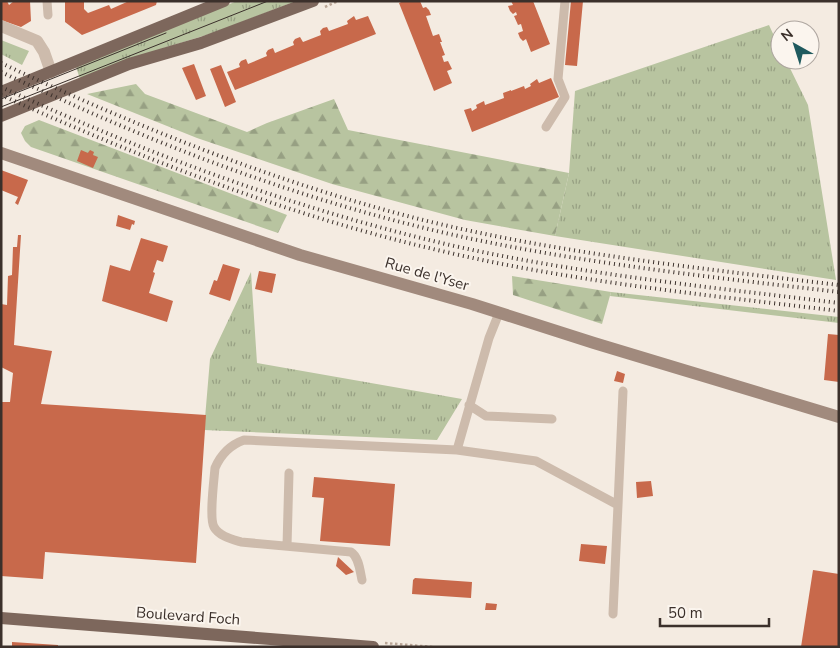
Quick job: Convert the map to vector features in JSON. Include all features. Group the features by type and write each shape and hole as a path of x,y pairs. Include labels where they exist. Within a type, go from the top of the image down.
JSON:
{"main road":[{"path":"1,92 206,4 223,1"},
{"path":"1,116 129,64 201,43 313,1"},
{"name":"Boulevard Foch","path":"1,618 373,647"}],"street":[{"path":"1,26 37,41 44,52 51,72"},
{"name":"Rue de l'Yser","path":"1,144 5,155 300,255 499,312 594,343 839,417"}],"lane":[{"path":"47,1 48,15"},
{"path":"546,127 565,97 558,79 565,1"},
{"path":"457,450 489,338 499,312"},
{"path":"613,614 623,391"},
{"path":"469,406 486,416 552,419"},
{"path":"362,580 358,561 351,552 241,542 224,536 214,527 212,521 215,468 223,454 235,444 244,440 457,450 536,461 618,505"},
{"path":"287,546 289,473"}],"path":[{"path":"423,646 433,647"}],"green space":[{"path":"237,1 296,1 216,32 164,48 80,79 76,67"},
{"path":"769,25 770,70 791,70 808,105 836,280 555,236 569,173 575,91"},
{"path":"1,40 29,51 22,65 1,54"},
{"path":"136,84 145,94 247,132 334,99 348,130 569,173 555,236 465,220 332,184 197,138 87,94"},
{"path":"39,120 287,215 278,233 31,147 21,133 25,126"},
{"path":"251,272 257,363 462,399 437,440 204,430 210,359"},
{"path":"512,276 611,292 602,324 513,295"},
{"path":"611,292 839,317 839,323 610,296"}],"building":[{"path":"1,1 7,1 9,5 14,1 30,1 31,21 21,27 1,20"},
{"path":"65,1 84,1 84,9 88,13 109,5 111,9 129,1 157,1 156,5 82,35 65,22"},
{"path":"403,1 420,1 423,8 426,7 429,10 431,15 426,16 433,36 439,34 445,55 442,56 444,62 448,61 452,69 447,71 452,83 434,91 399,3"},
{"path":"511,1 533,1 550,44 531,52 526,39 523,41 518,33 523,31 521,24 518,25 514,16 517,15 516,12 513,14 508,6 513,5"},
{"path":"571,1 583,1 577,66 565,65"},
{"path":"354,16 356,20 368,16 376,34 235,90 227,72 240,67 241,61 246,59 248,64 267,56 268,50 273,48 275,53 294,45 295,39 300,37 303,42 321,35 320,31 323,28 327,27 329,31 348,24 347,21"},
{"path":"194,64 206,96 196,100 182,68"},
{"path":"221,65 236,102 225,107 210,69"},
{"path":"551,78 559,97 472,132 464,110 471,108 472,111 477,108 476,105 484,101 485,105 504,98 503,93 524,86 525,89 531,86 530,84 537,79 539,83"},
{"path":"81,150 88,153 90,150 94,152 93,155 98,157 93,168 77,161"},
{"path":"1,170 28,180 18,205 15,203 18,197 1,190"},
{"path":"118,215 135,221 130,230 116,226"},
{"path":"18,235 21,235 14,345 52,351 41,404 206,415 196,563 45,552 43,579 1,576 1,413 2,402 10,402 13,373 1,367 1,304 7,305 8,276 12,275 13,247 17,247"},
{"path":"141,238 168,246 163,262 157,260 149,293 173,301 167,322 102,301 110,265 130,271"},
{"path":"223,264 240,269 230,301 209,294 214,280 217,281"},
{"path":"259,271 276,274 272,293 255,289"},
{"path":"828,334 839,335 839,382 824,380"},
{"path":"617,371 625,374 623,383 614,381"},
{"path":"314,477 395,484 390,546 320,541 324,498 312,497"},
{"path":"651,481 653,496 637,498 636,482"},
{"path":"581,544 607,546 605,564 579,561"},
{"path":"338,557 354,572 346,575 336,566"},
{"path":"813,570 839,574 839,647 801,647"},
{"path":"415,578 472,582 471,598 412,594 413,580"},
{"path":"486,603 497,604 496,610 485,610"},
{"path":"12,642 58,645 58,647 12,647"}],"tram line":[{"path":"1,107 268,1"},
{"path":"1,99 166,33"}],"railway":[{"path":"1,63 102,109 205,150 309,187 415,218 520,241 573,250 679,266 839,285"},
{"path":"1,72 116,124 258,179 355,210 404,223 549,254 694,275 839,292"},
{"path":"1,87 165,157 278,197 392,231 498,255 595,272 839,303"},
{"path":"1,95 110,142 220,185 332,222 389,238 446,252 592,280 839,311"}]}
